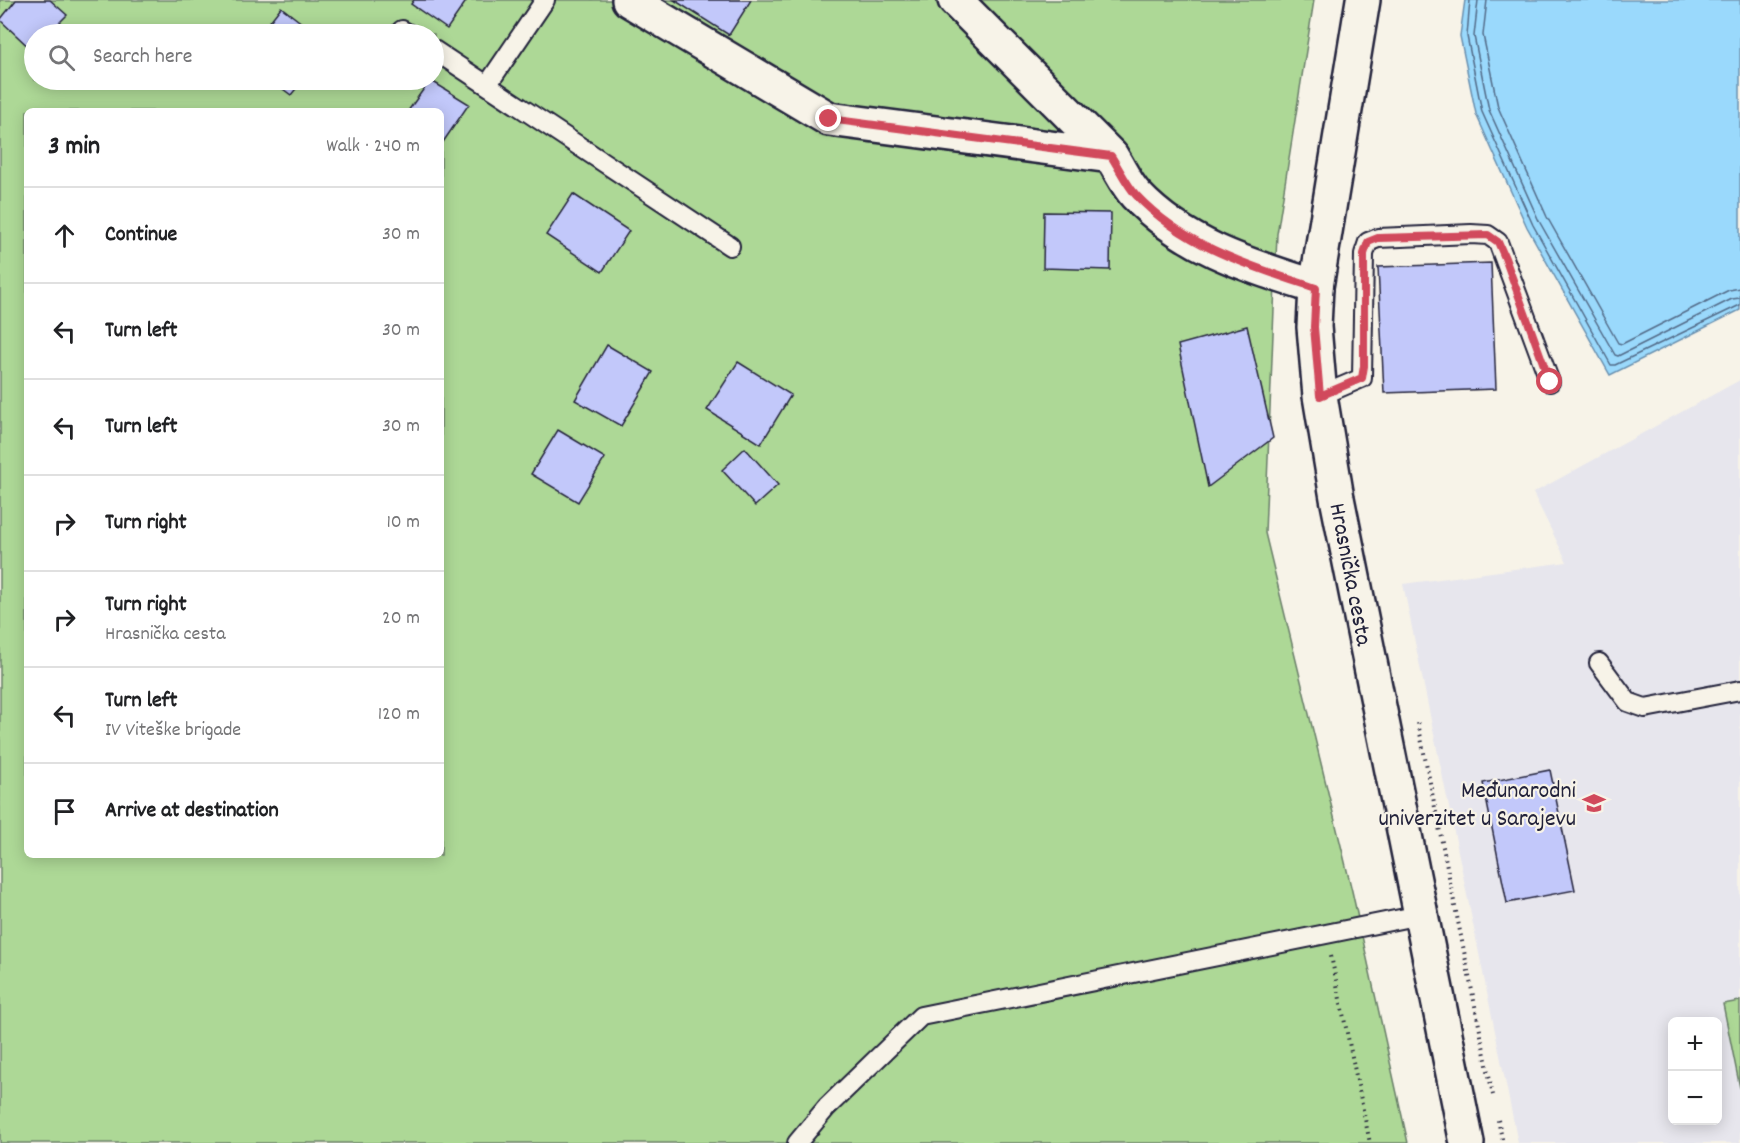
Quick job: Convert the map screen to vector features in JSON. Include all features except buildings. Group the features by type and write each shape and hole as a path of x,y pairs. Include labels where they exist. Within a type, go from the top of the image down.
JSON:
{"street":[{"path":"629,0 829,119 1111,156"},
{"path":"955,0 1111,156 1134,193 1172,228 1231,260 1316,288"},
{"name":"Hrasnička cesta","path":"1363,0 1316,288 1314,327 1320,396 1420,915 1467,1143"}],"lane":[{"path":"488,84 544,0"},
{"path":"444,56 730,246"},
{"path":"1320,396 1362,378 1364,366 1364,254 1368,242 1378,238 1471,234 1488,235 1498,242 1550,382"},
{"path":"1599,663 1628,702 1645,708 1740,690"},
{"path":"797,1143 827,1107 921,1016 1420,915"}],"path":[{"path":"1417,720 1495,1106"},
{"path":"1327,935 1370,1143"},
{"path":"1497,1115 1503,1143"}],"shaded area":[{"name":"Međunarodni univerzitet u Sarajevu","path":"1740,380 1740,1143 1518,1143 1403,584 1567,562 1533,493"}],"green space":[{"path":"0,0 1314,0 1277,234 1265,533 1352,891 1408,1143 0,1143"},
{"path":"1740,1001 1740,1088 1723,1004"}],"water":[{"path":"1465,0 1740,0 1740,310 1610,375 1527,227 1476,114 1460,36"}],"place":[{"name":"Međunarodni univerzitet u Sarajevu","path":"1594,803"}],"route":[{"path":"829,119 1111,156 1134,193 1172,228 1231,260 1316,288 1314,327 1320,396 1349,386 1362,378 1364,366 1364,254 1368,242 1378,238 1488,235 1498,242 1505,258 1550,382"}]}
